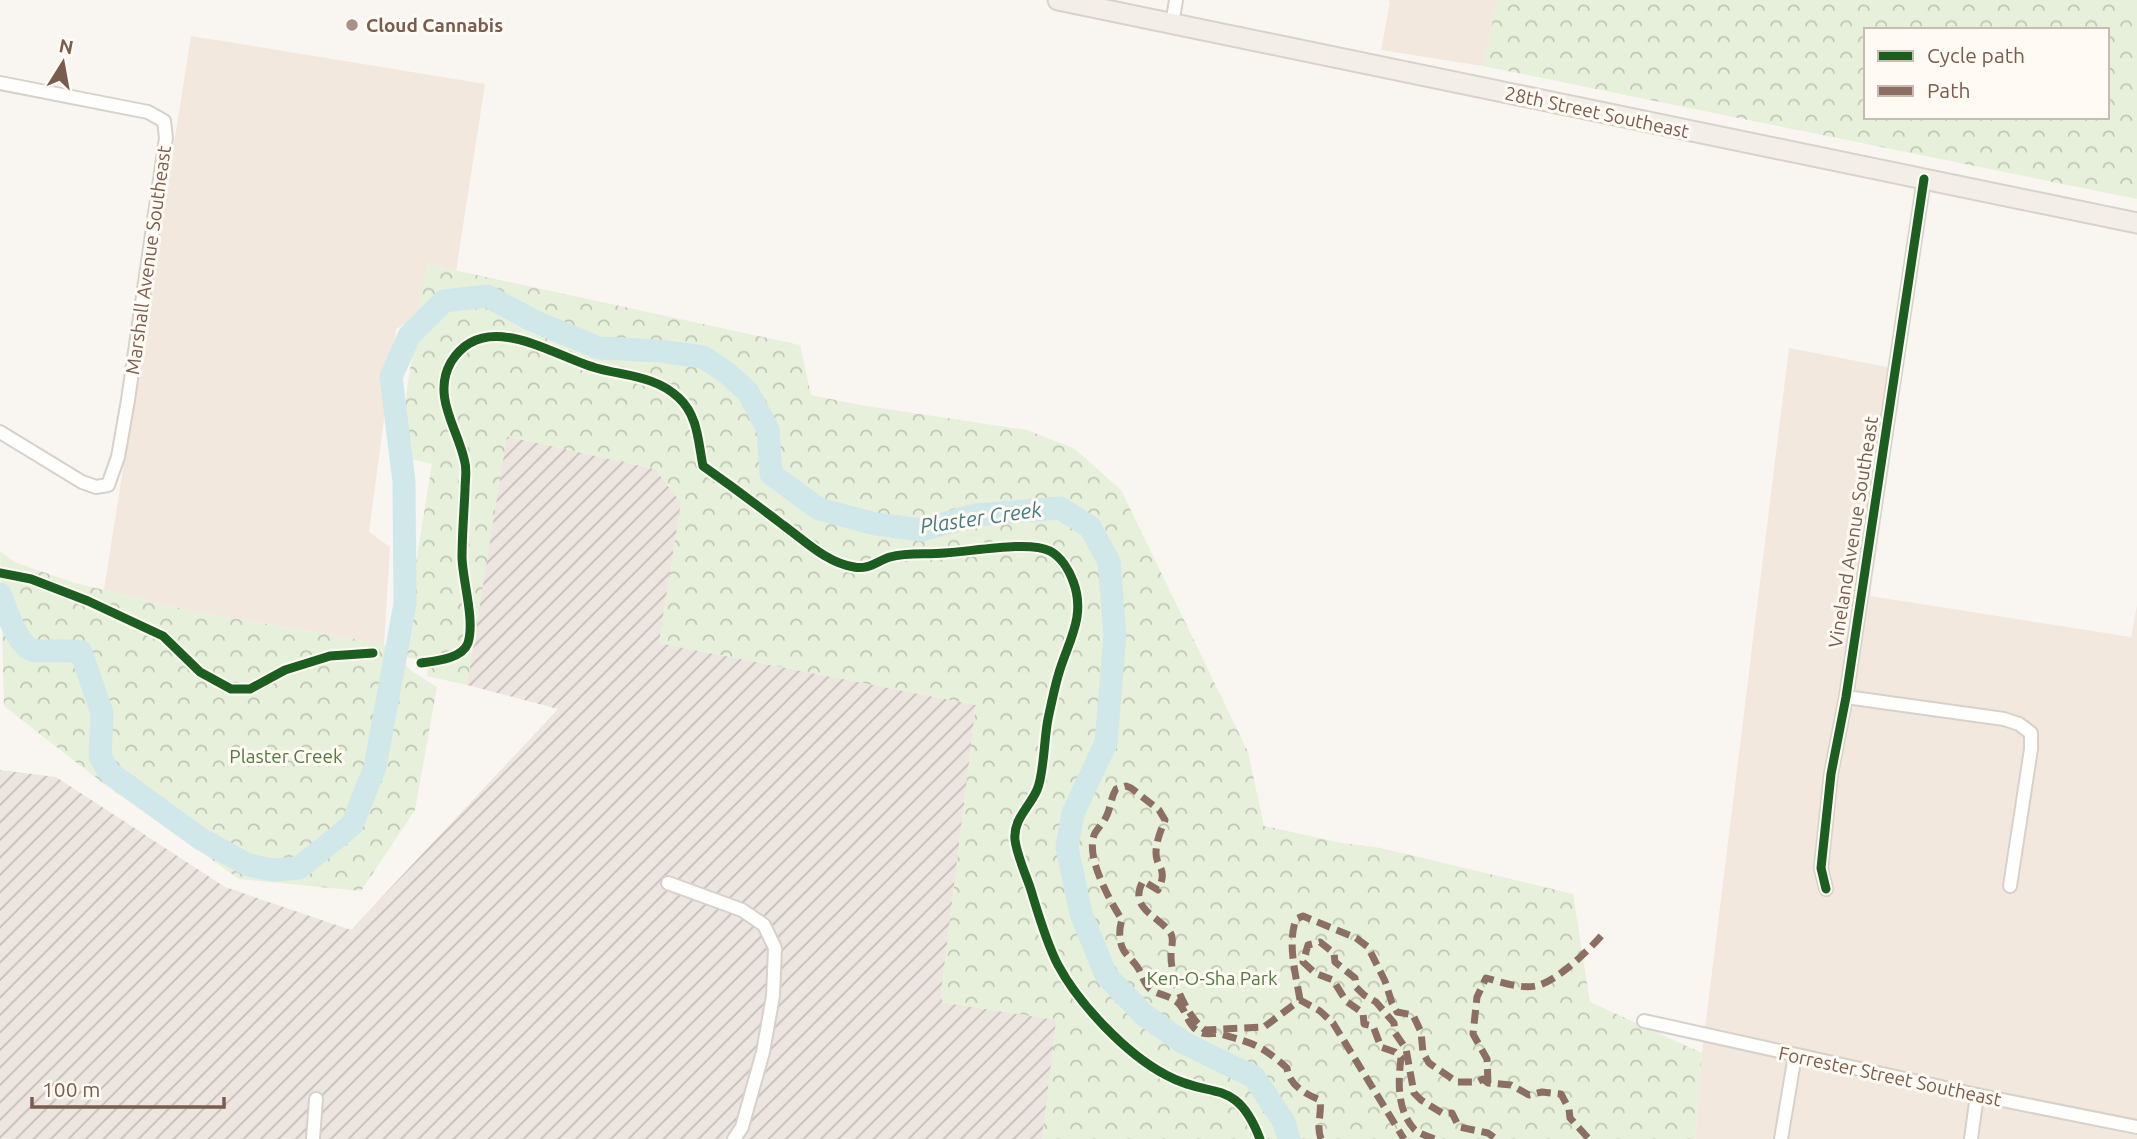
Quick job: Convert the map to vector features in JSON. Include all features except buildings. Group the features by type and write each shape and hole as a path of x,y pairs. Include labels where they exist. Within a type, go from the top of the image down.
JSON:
{"main road":[{"name":"28th Street Southeast","path":"1058,0 2137,223"}],"street":[{"path":"1172,24 1176,0"},
{"name":"Marshall Avenue Southeast","path":"0,83 148,112 164,121 166,138 128,400 118,457 108,485 96,487 82,482 0,432"},
{"name":"Vineland Avenue Southeast","path":"1826,890 1821,867 1831,774 1846,697 1924,179"},
{"path":"1846,697 2004,719 2019,724 2031,733 2031,749 2010,886"},
{"path":"668,883 742,910 764,925 775,948 773,996 763,1052 742,1127 734,1139"},
{"name":"Forrester Street Southeast","path":"1644,1021 1977,1095 2137,1127"},
{"path":"1781,1139 1795,1055"},
{"path":"1971,1139 1977,1095"},
{"path":"313,1139 316,1099"}],"shaded area":[{"path":"1388,0 1497,0 1483,66 1381,50 1390,2"},
{"path":"191,36 485,84 456,271 427,264 419,316 396,329 369,532 390,547 384,644 191,611 104,590"},
{"path":"1789,348 1903,370 1870,596 2131,637 2137,605 2137,1139 1695,1139 1702,1053"},
{"path":"506,436 655,469 681,503 659,643 976,705 940,1002 1057,1020 1042,1139 0,1139 0,770 56,777 225,887 351,930 558,709 467,685"}],"green space":[{"path":"1497,0 2137,0 2137,199 1483,66"},
{"name":"Ken-O-Sha Park","path":"426,264 800,345 811,395 1027,430 1075,449 1121,490 1248,752 1264,826 1342,843 1381,848 1573,894 1590,1002 1702,1053 1695,1139 1042,1139 1056,1020 940,1002 976,705 659,643 681,503 655,469 507,436 467,685 427,676 429,662 401,656 432,464 397,456"},
{"name":"Plaster Creek","path":"0,551 14,562 75,583 191,611 384,644 413,672 437,687 415,810 361,891 239,879 104,784 4,706"}],"waterway":[{"name":"Plaster Creek","path":"0,594 18,637 30,649 81,652 102,713 100,757 110,773 201,839 248,865 273,870 299,868 352,825 375,767 405,604 404,482 391,377 409,336 444,301 487,296 534,321 599,348 659,351 703,357 727,373 748,392 768,430 771,474 819,509 875,524 922,530 975,515 1060,508 1090,527 1109,562 1115,634 1106,743 1073,813 1067,847 1081,914 1106,975 1143,1014 1184,1043 1254,1077 1284,1122 1289,1139"}],"marked path":[{"path":"1321,1139 1320,1100 1294,1084 1287,1068 1256,1046 1221,1034 1200,1032 1177,1002 1148,986 1123,950 1120,937 1122,920 1100,878 1093,853 1095,833 1107,815 1116,789 1126,786 1131,788 1159,810 1165,820 1156,849 1162,872 1161,882 1158,890 1143,881 1139,898 1146,910 1171,935 1171,963 1176,985 1198,1024 1205,1030 1264,1027 1300,1000 1320,1011 1333,1023 1404,1139"},
{"path":"1300,1000 1292,939 1296,919 1303,916 1356,938 1368,947 1397,1012 1413,1015 1421,1032 1423,1053 1429,1063 1457,1082 1477,1082 1483,1079 1488,1083 1511,1085 1529,1095 1542,1092 1561,1094 1569,1109 1570,1118 1589,1139"},
{"path":"1488,1083 1487,1059 1473,1034 1477,997 1486,978 1510,985 1536,986 1553,979 1602,935"},
{"path":"1434,1139 1414,1129 1404,1113 1399,1086 1401,1058 1395,1052 1381,1047 1373,1026 1364,1024 1363,1013 1346,1001 1333,980 1315,973 1303,962 1308,945 1320,942 1334,953 1335,962 1355,978 1356,987 1376,1002 1394,1023 1395,1033 1406,1049 1414,1093 1442,1113 1452,1113 1459,1127 1488,1133 1496,1139"}],"cycle path":[{"path":"1826,889 1821,868 1831,774 1846,697 1924,179"},
{"path":"421,663 460,653 468,643 470,634 462,558 466,466 448,413 444,388 451,362 465,346 482,338 520,340 596,368 650,381 670,391 685,405 694,421 703,466 817,550 844,565 864,567 897,555 999,548 1028,547 1050,551 1064,564 1073,581 1077,594 1077,618 1053,697 1039,783 1016,826 1015,833 1017,852 1046,937 1067,980 1105,1027 1135,1054 1166,1075 1232,1098 1251,1119 1260,1139"},
{"path":"0,573 31,579 88,601 163,636 200,672 231,689 250,689 285,670 330,656 373,653"}],"place":[{"name":"Cloud Cannabis","path":"352,25"}]}
